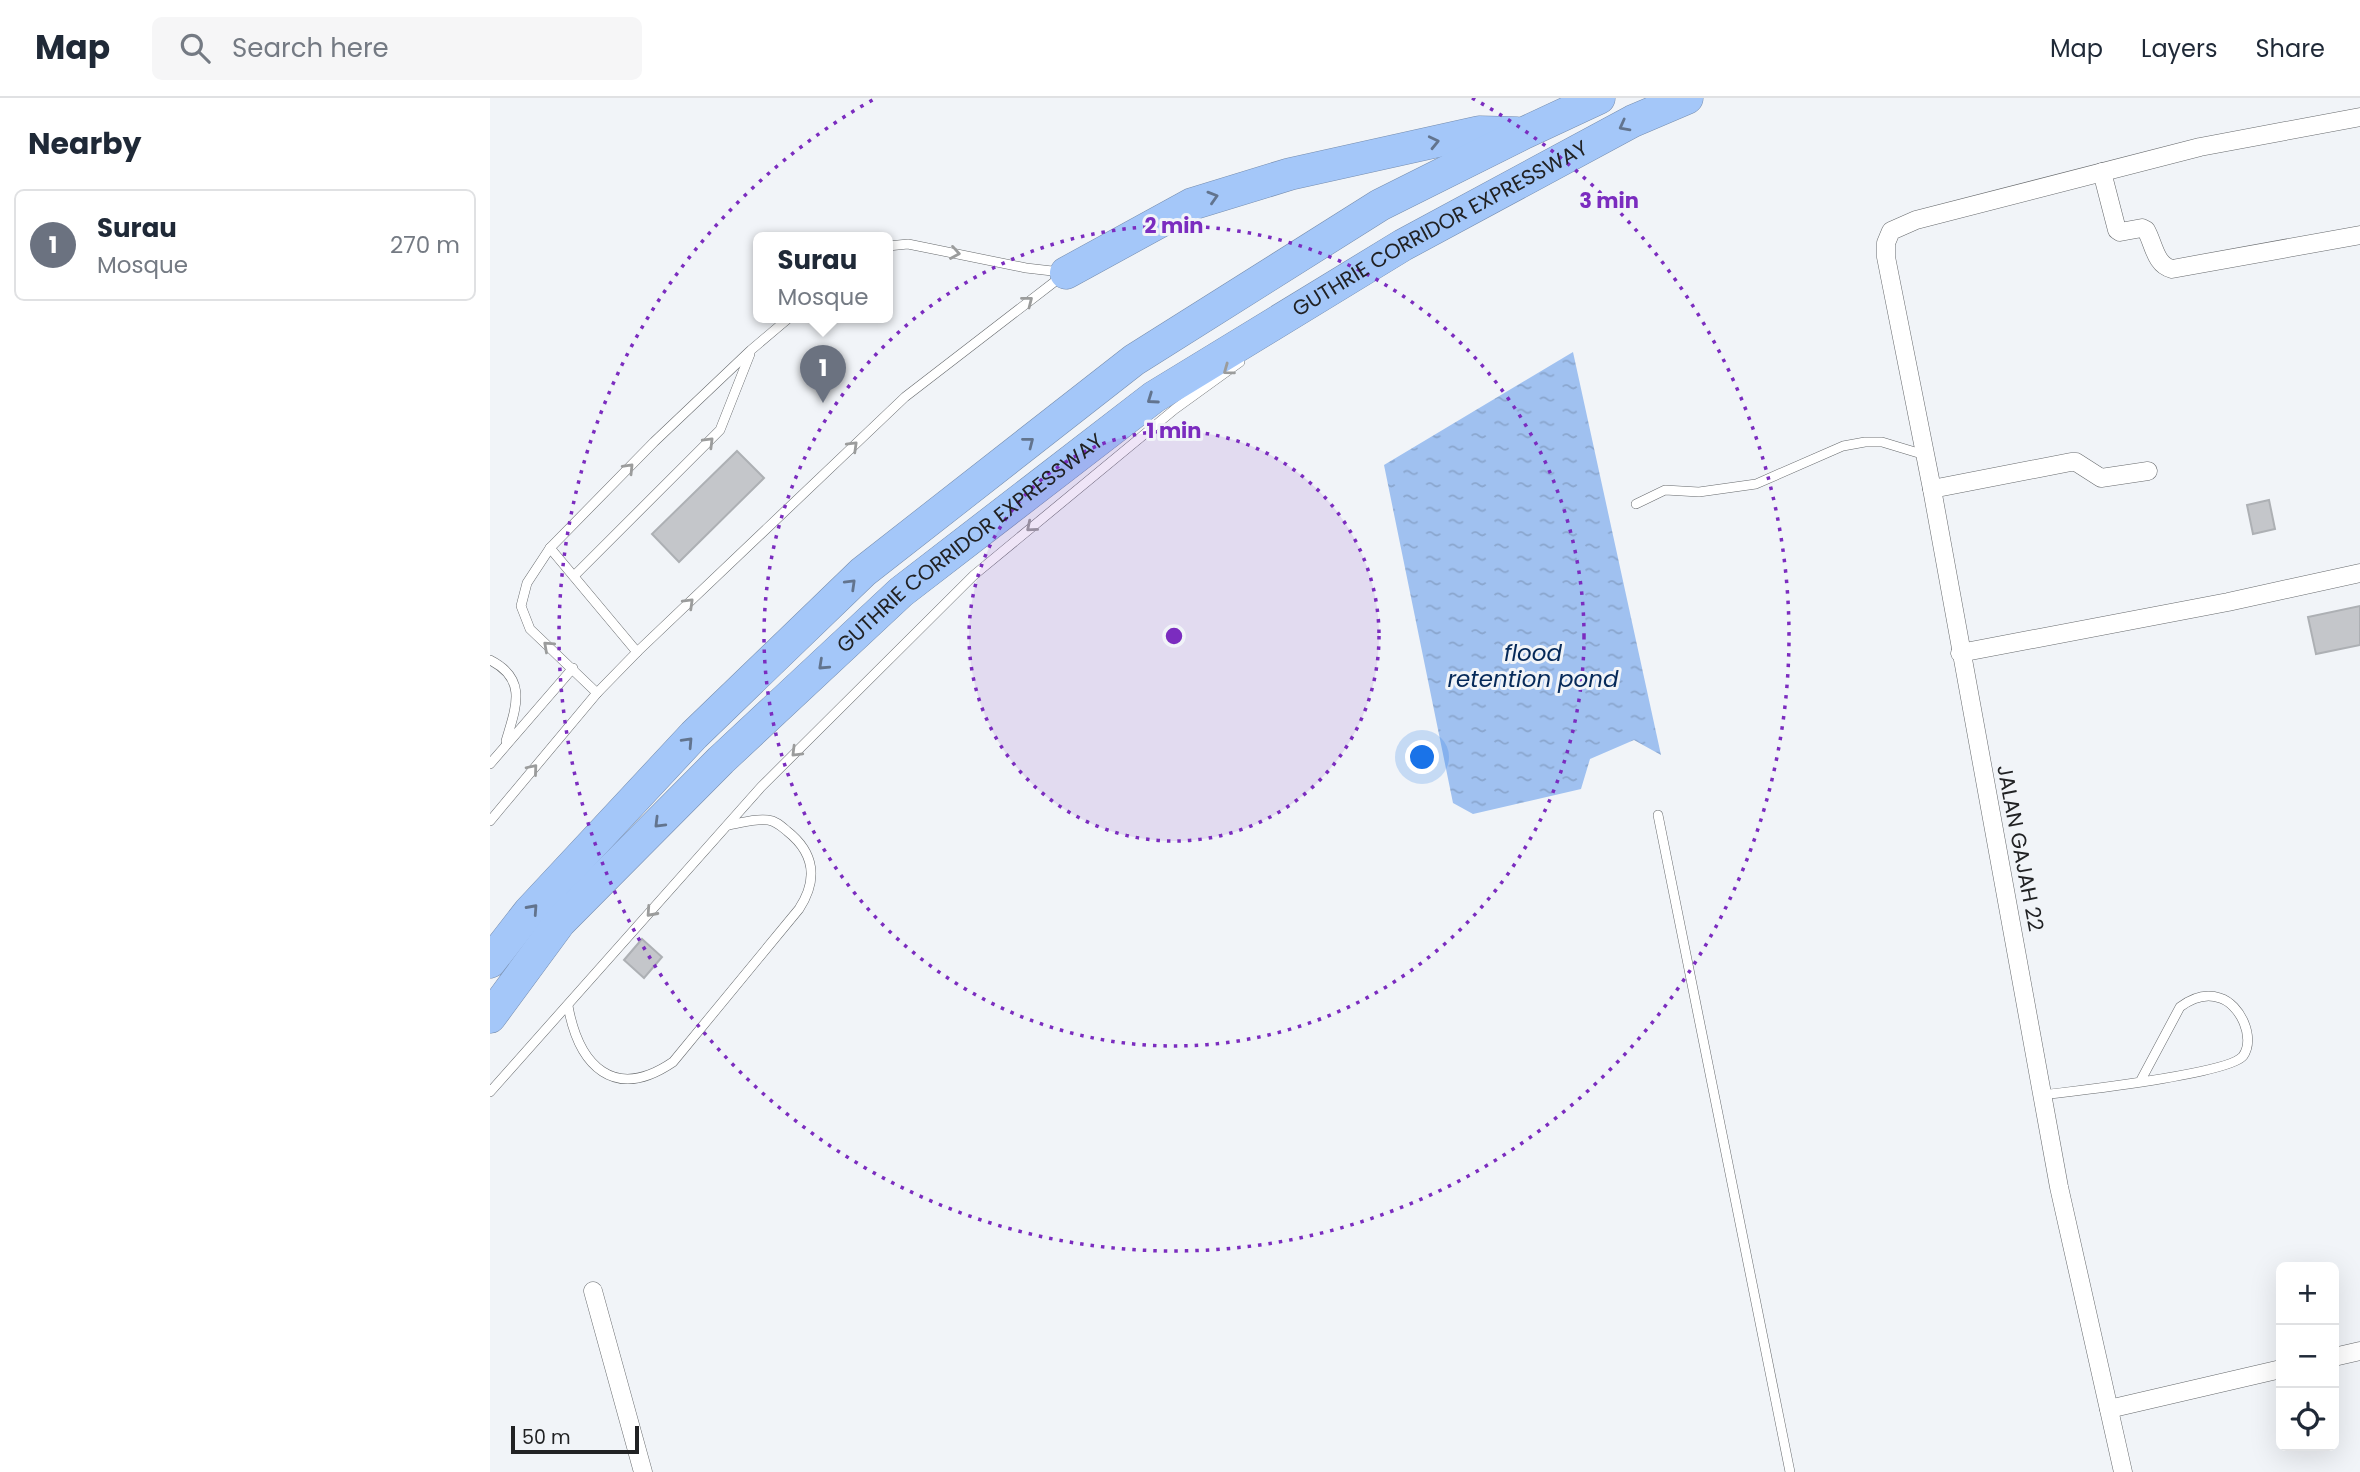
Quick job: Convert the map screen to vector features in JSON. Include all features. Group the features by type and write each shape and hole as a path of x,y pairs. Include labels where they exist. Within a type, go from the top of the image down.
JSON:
{"highway":[{"name":"GUTHRIE CORRIDOR EXPRESSWAY","path":"490,962 529,912 694,735 863,572 1133,360 1380,205 1599,98"},
{"name":"GUTHRIE CORRIDOR EXPRESSWAY","path":"490,1017 561,922 721,761 901,592 1154,397 1403,245 1633,121 1687,98"},
{"path":"1066,273 1192,204 1290,174 1479,132 1524,133"}],"street":[{"path":"2360,117 2200,147 2102,172 2117,230 2146,230 2159,261 2172,269 2360,235"},
{"name":"JALAN GAJAH 22","path":"2102,172 1916,220 1891,231 1886,243 1886,257 1932,489 2059,1187 2123,1472"},
{"path":"1932,489 2071,462 2076,462 2101,478 2148,471"},
{"path":"1961,653 2360,573"},
{"path":"593,1291 643,1472"},
{"path":"2339,1356 2360,1351"},
{"path":"2109,1409 2276,1370"}],"lane":[{"path":"893,246 908,244 1026,268 1066,273"},
{"path":"1294,323 1403,245"},
{"path":"490,821 597,693 637,652 905,397 1066,273"},
{"path":"597,693 530,629 521,606 527,583 550,548 654,442 783,323"},
{"path":"574,576 720,430 751,351"},
{"path":"490,1091 761,787 974,575 1175,409 1251,354"},
{"path":"1636,504 1665,490 1699,492 1756,484 1830,451 1865,442 1922,441"},
{"path":"550,548 637,652"},
{"path":"490,660 504,667 515,684 517,706 504,746"},
{"path":"490,764 573,668"},
{"path":"1658,815 1790,1472"},
{"path":"568,1006 572,1030 587,1060 598,1070 612,1076 645,1078 673,1062 808,896 811,883 809,859 804,847 778,824 768,820 729,825"},
{"path":"2043,1095 2199,1072 2242,1058 2248,1045 2248,1031 2236,1010 2222,998 2206,996 2191,999 2180,1007 2141,1080"}],"water":[{"name":"flood retention pond","path":"1573,352 1661,755 1634,740 1590,759 1581,789 1473,814 1453,803 1384,465"}],"building":[{"path":"737,451 764,478 679,562 652,534"},
{"path":"2269,500 2275,529 2253,534 2247,505"},
{"path":"2360,606 2360,645 2316,654 2308,617"},
{"path":"642,939 662,957 644,978 624,960"}],"place":[{"name":"Surau","path":"823,403"}]}
